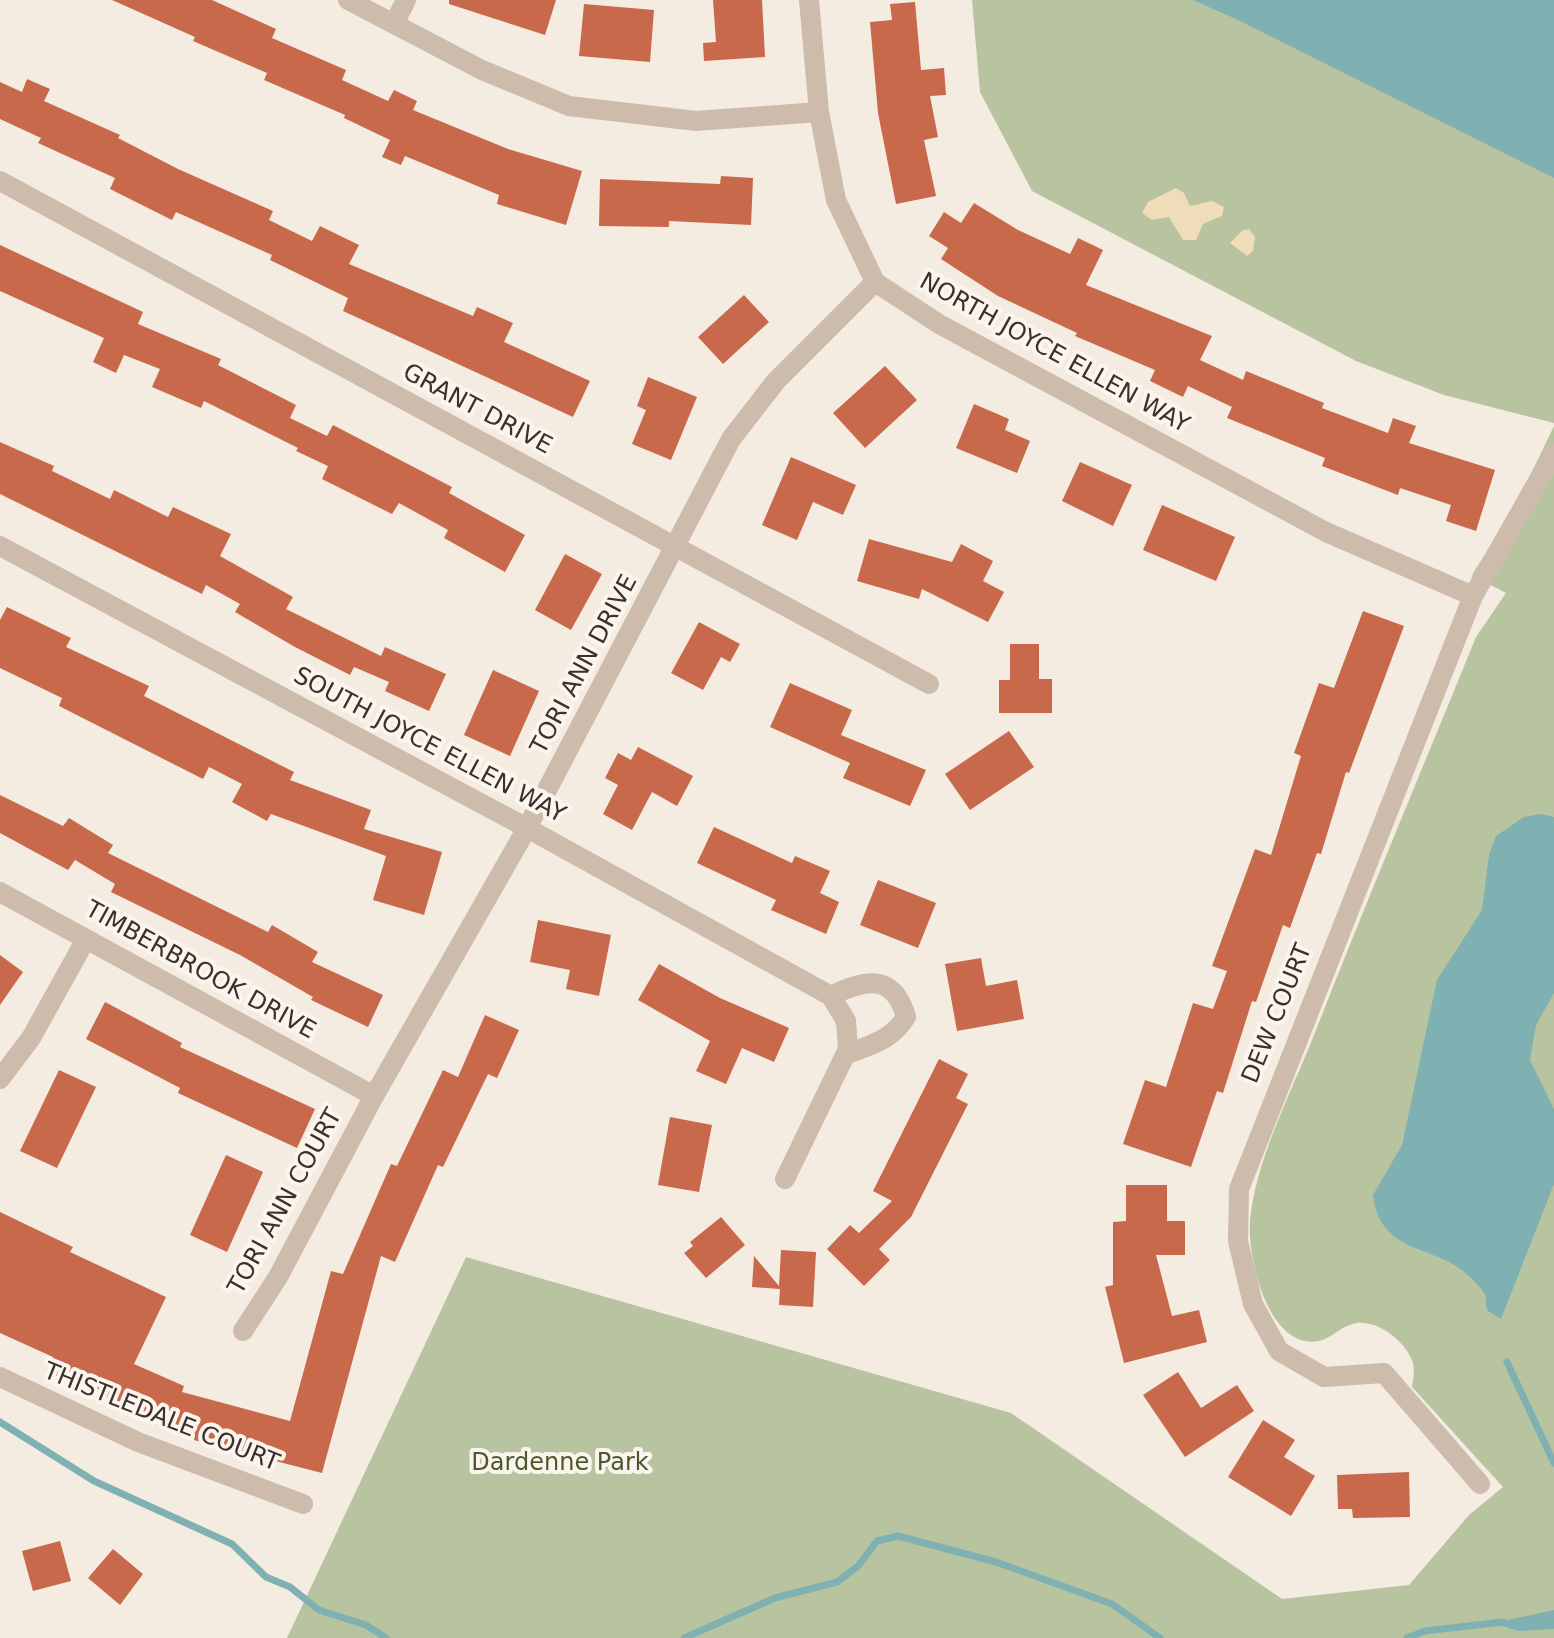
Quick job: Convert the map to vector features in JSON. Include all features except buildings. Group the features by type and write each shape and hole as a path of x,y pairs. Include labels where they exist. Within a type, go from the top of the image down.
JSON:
{"street":[{"path":"348,0 482,70 569,106 696,121 819,112"},
{"path":"394,24 406,0"},
{"path":"809,0 819,112 836,200 875,282"},
{"name":"GRANT DRIVE","path":"0,181 929,684"},
{"name":"TORI ANN DRIVE","path":"374,1096 527,828 677,548 731,439 776,381 875,282"},
{"name":"NORTH JOYCE ELLEN WAY","path":"875,282 939,324 1326,532 1473,596"},
{"name":"DEW COURT","path":"1480,1484 1384,1373 1324,1377 1279,1351 1250,1291 1238,1241 1239,1189 1473,596 1554,453"},
{"name":"SOUTH JOYCE ELLEN WAY","path":"0,546 527,828 831,996"},
{"name":"TIMBERBROOK DRIVE","path":"0,892 374,1096"},
{"path":"0,1079 31,1038 86,939"},
{"path":"785,1179 845,1055 848,1049 846,1021 831,996 865,982 890,987 901,1000 906,1017 897,1031 883,1041 845,1055"},
{"name":"TORI ANN COURT","path":"243,1331 278,1277 374,1096"},
{"name":"THISTLEDALE COURT","path":"0,1377 138,1442 303,1504"}],"green space":[{"path":"972,0 1554,0 1554,423 1444,395 1356,361 1032,191 980,92"},
{"name":"Dardenne Park","path":"1554,426 1554,1638 287,1638 466,1257 1011,1413 1282,1599 1409,1585 1469,1515 1503,1487 1412,1387 1414,1371 1410,1355 1391,1334 1365,1323 1352,1324 1314,1342 1303,1341 1286,1331 1267,1305 1257,1276 1251,1243 1251,1212 1261,1167 1277,1122 1476,637 1506,593 1472,575 1516,505"}],"sand":[{"path":"1176,188 1184,193 1190,206 1212,201 1224,207 1222,216 1203,224 1196,240 1183,240 1169,217 1152,220 1142,213 1148,202"},
{"path":"1249,229 1255,237 1253,251 1247,256 1230,243 1243,230"}],"water":[{"path":"1193,0 1554,0 1554,178 1236,19"},
{"path":"1541,814 1554,817 1554,993 1536,1025 1530,1060 1554,1109 1554,1184 1501,1319 1488,1311 1485,1295 1463,1271 1450,1262 1408,1245 1385,1228 1377,1214 1373,1195 1402,1145 1437,980 1482,910 1489,855 1496,836 1524,817"},
{"path":"1554,1610 1554,1629 1518,1631 1494,1623"}],"waterway":[{"path":"1507,1362 1554,1463"},
{"path":"0,1422 94,1481 232,1544 266,1577 290,1587 319,1610 366,1625 386,1638"},
{"path":"684,1638 775,1598 837,1582 858,1566 877,1541 898,1536 996,1562 1112,1604 1160,1638"},
{"path":"1407,1638 1425,1631 1503,1622"}]}
